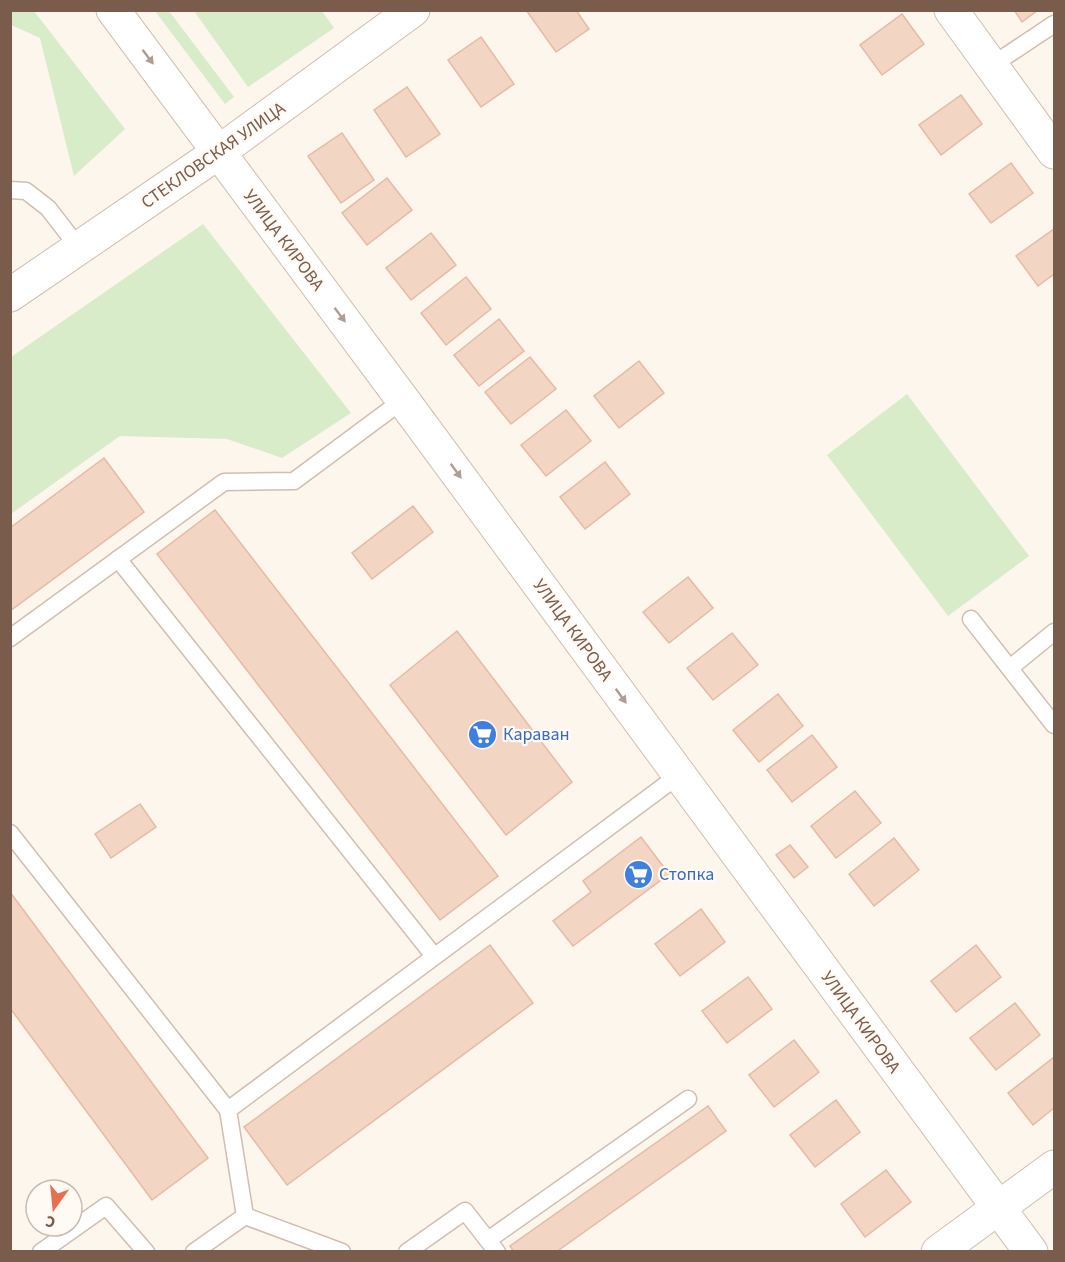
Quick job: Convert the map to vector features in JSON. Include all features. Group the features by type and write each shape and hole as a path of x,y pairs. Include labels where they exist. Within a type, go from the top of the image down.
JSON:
{"street":[{"name":"УЛИЦА КИРОВА","path":"112,10 1031,1251"},
{"name":"СТЕКЛОВСКАЯ УЛИЦА","path":"10,295 219,152 413,10"},
{"path":"951,10 1054,152"},
{"path":"938,1251 1054,1167"}],"lane":[{"path":"991,66 1054,24"},
{"path":"10,190 26,191 48,208 79,248"},
{"path":"10,638 224,482 294,481 403,400"},
{"path":"118,559 434,956"},
{"path":"971,619 1054,725"},
{"path":"1010,668 1054,632"},
{"path":"228,1110 679,775"},
{"path":"10,833 228,1110 245,1216"},
{"path":"407,1251 465,1211 492,1246 688,1100"},
{"path":"41,1251 106,1206 146,1251"},
{"path":"194,1251 245,1216"},
{"path":"245,1216 342,1251"}],"green space":[{"path":"10,11 34,11 125,129 74,176 40,38 11,25"},
{"path":"155,11 169,11 234,97 225,104"},
{"path":"194,11 322,11 334,28 248,87"},
{"path":"203,224 351,413 282,458 227,439 120,436 11,514 11,357"},
{"path":"907,394 1029,556 948,616 827,455"}],"building":[{"path":"526,10 576,10 589,29 556,52"},
{"path":"1014,10 1038,10 1022,22"},
{"path":"902,14 924,44 882,75 860,45"},
{"path":"481,37 514,84 481,107 448,60"},
{"path":"407,87 440,134 406,157 374,110"},
{"path":"961,95 982,124 941,155 919,125"},
{"path":"342,133 374,180 341,203 308,156"},
{"path":"1011,163 1033,193 991,223 969,194"},
{"path":"387,178 412,210 367,245 342,213"},
{"path":"1054,229 1054,274 1038,286 1016,256"},
{"path":"431,233 456,265 411,300 386,268"},
{"path":"466,277 491,309 446,345 421,313"},
{"path":"499,319 524,351 479,386 454,355"},
{"path":"530,357 556,389 511,424 485,392"},
{"path":"639,361 664,393 619,428 594,396"},
{"path":"566,410 591,441 546,476 521,445"},
{"path":"104,458 144,512 10,611 10,528"},
{"path":"605,462 630,494 585,529 560,497"},
{"path":"413,506 433,532 372,579 352,553"},
{"path":"215,510 498,876 440,920 157,554"},
{"path":"688,577 713,608 669,643 643,612"},
{"name":"Караван","path":"457,631 572,782 506,835 390,685"},
{"path":"732,633 758,665 713,700 687,668"},
{"path":"778,694 803,726 759,762 733,730"},
{"path":"812,735 837,767 792,802 767,770"},
{"path":"855,791 881,823 836,858 811,826"},
{"path":"140,804 156,827 111,858 95,834"},
{"path":"641,837 669,874 573,946 553,921 591,892 583,881"},
{"path":"894,838 919,870 874,906 849,874"},
{"path":"790,845 808,867 794,878 776,855"},
{"path":"10,892 208,1158 152,1200 10,1008"},
{"path":"701,909 725,942 680,976 655,944"},
{"path":"490,945 533,1003 287,1185 244,1127"},
{"path":"976,945 1001,977 956,1012 931,981"},
{"path":"748,977 772,1009 727,1043 702,1011"},
{"path":"1015,1003 1040,1035 996,1070 970,1038"},
{"path":"794,1040 819,1072 774,1107 749,1075"},
{"path":"1053,1058 1054,1108 1033,1125 1008,1093"},
{"path":"836,1100 860,1132 815,1167 790,1135"},
{"path":"708,1106 726,1131 556,1252 514,1252 510,1246"},
{"path":"886,1170 911,1202 865,1237 841,1204"}],"place":[{"name":"Караван","path":"482,734"},
{"name":"Стопка","path":"638,874"}]}
